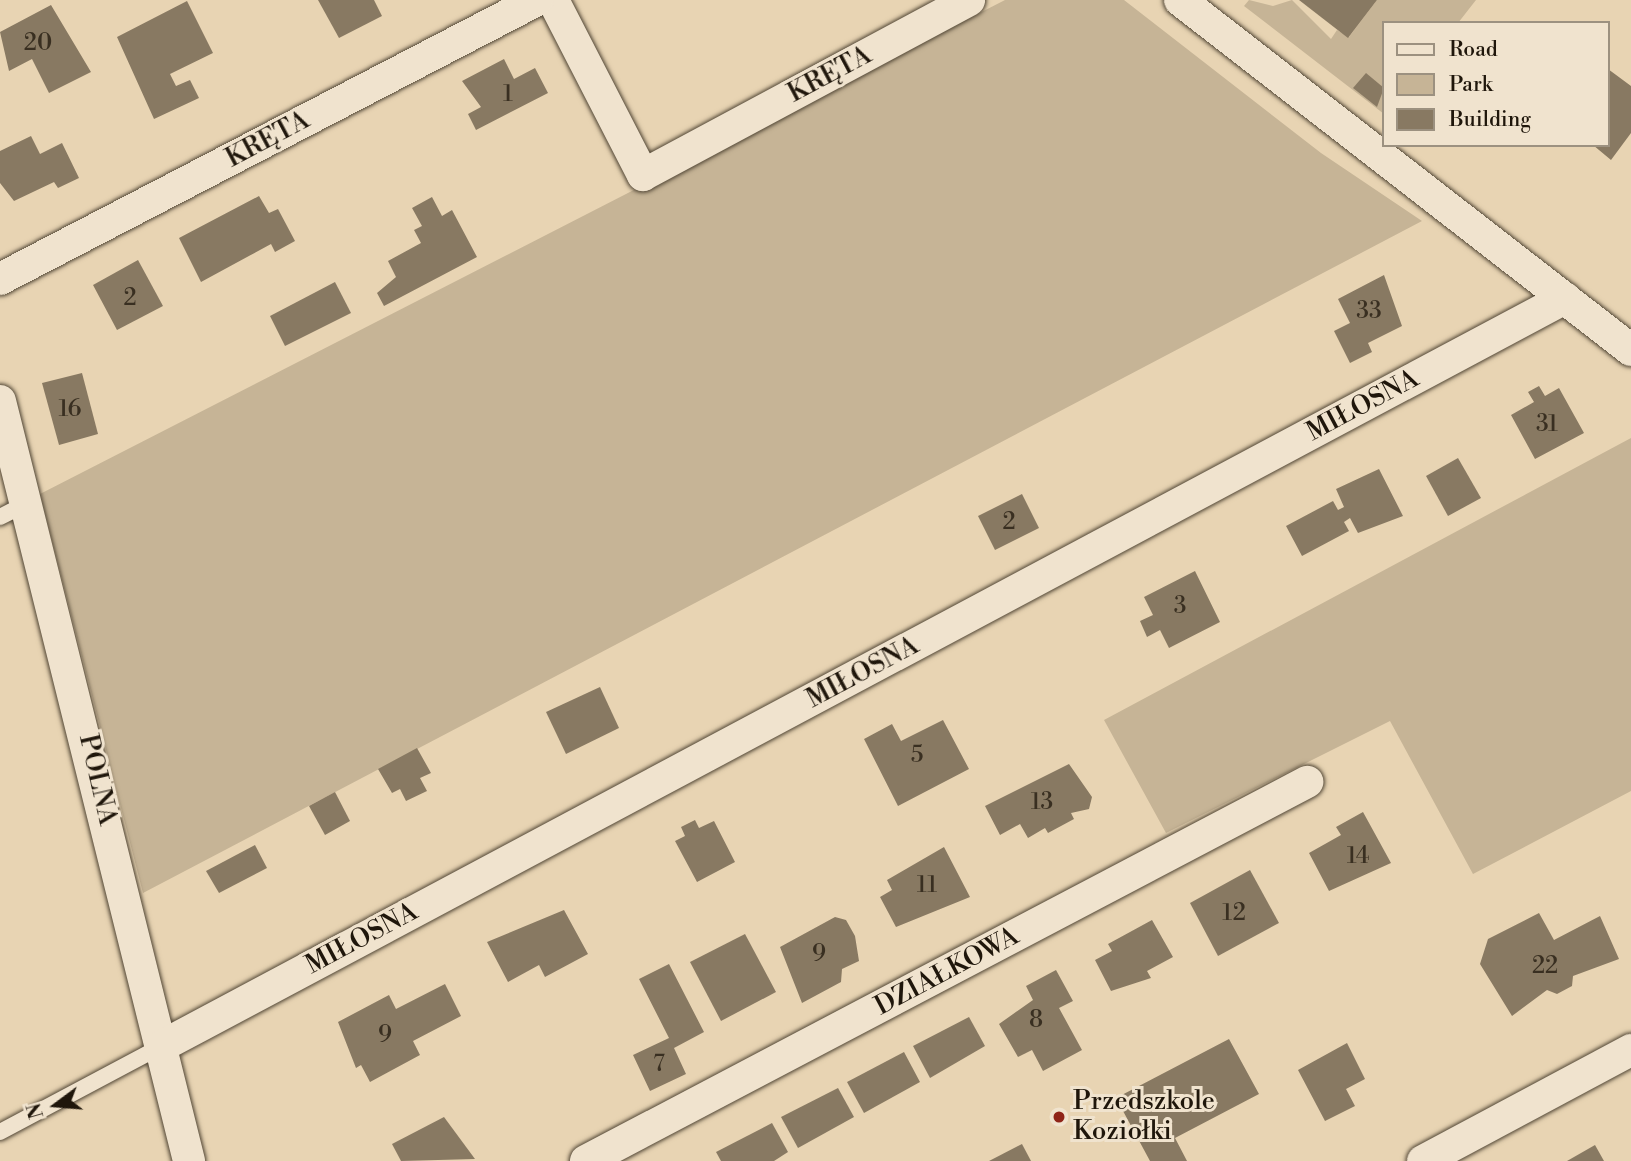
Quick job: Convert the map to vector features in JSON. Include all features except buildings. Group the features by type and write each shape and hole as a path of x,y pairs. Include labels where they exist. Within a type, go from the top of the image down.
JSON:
{"street":[{"name":"KRĘTA","path":"0,279 537,0"},
{"name":"KRĘTA","path":"553,0 643,175 969,0"},
{"path":"1180,0 1631,349"},
{"name":"MIŁOSNA","path":"160,1047 1565,298"},
{"name":"POLNA","path":"0,401 13,510 189,1161"},
{"name":"DZIAŁKOWA","path":"586,1161 1307,782"},
{"path":"1423,1161 1631,1050"}],"lane":[{"path":"0,1132 160,1047"}],"green space":[{"path":"1005,0 1124,0 1321,153 1422,221 143,893 40,494"},
{"path":"1249,0 1273,6 1292,0 1331,39 1337,30 1349,37 1377,0 1476,0 1460,21 1382,21 1382,112 1244,6"},
{"path":"1631,438 1631,791 1473,874 1390,721 1166,833 1104,720"}],"place":[{"name":"Przedszkole Koziołki","path":"1059,1117"}]}
